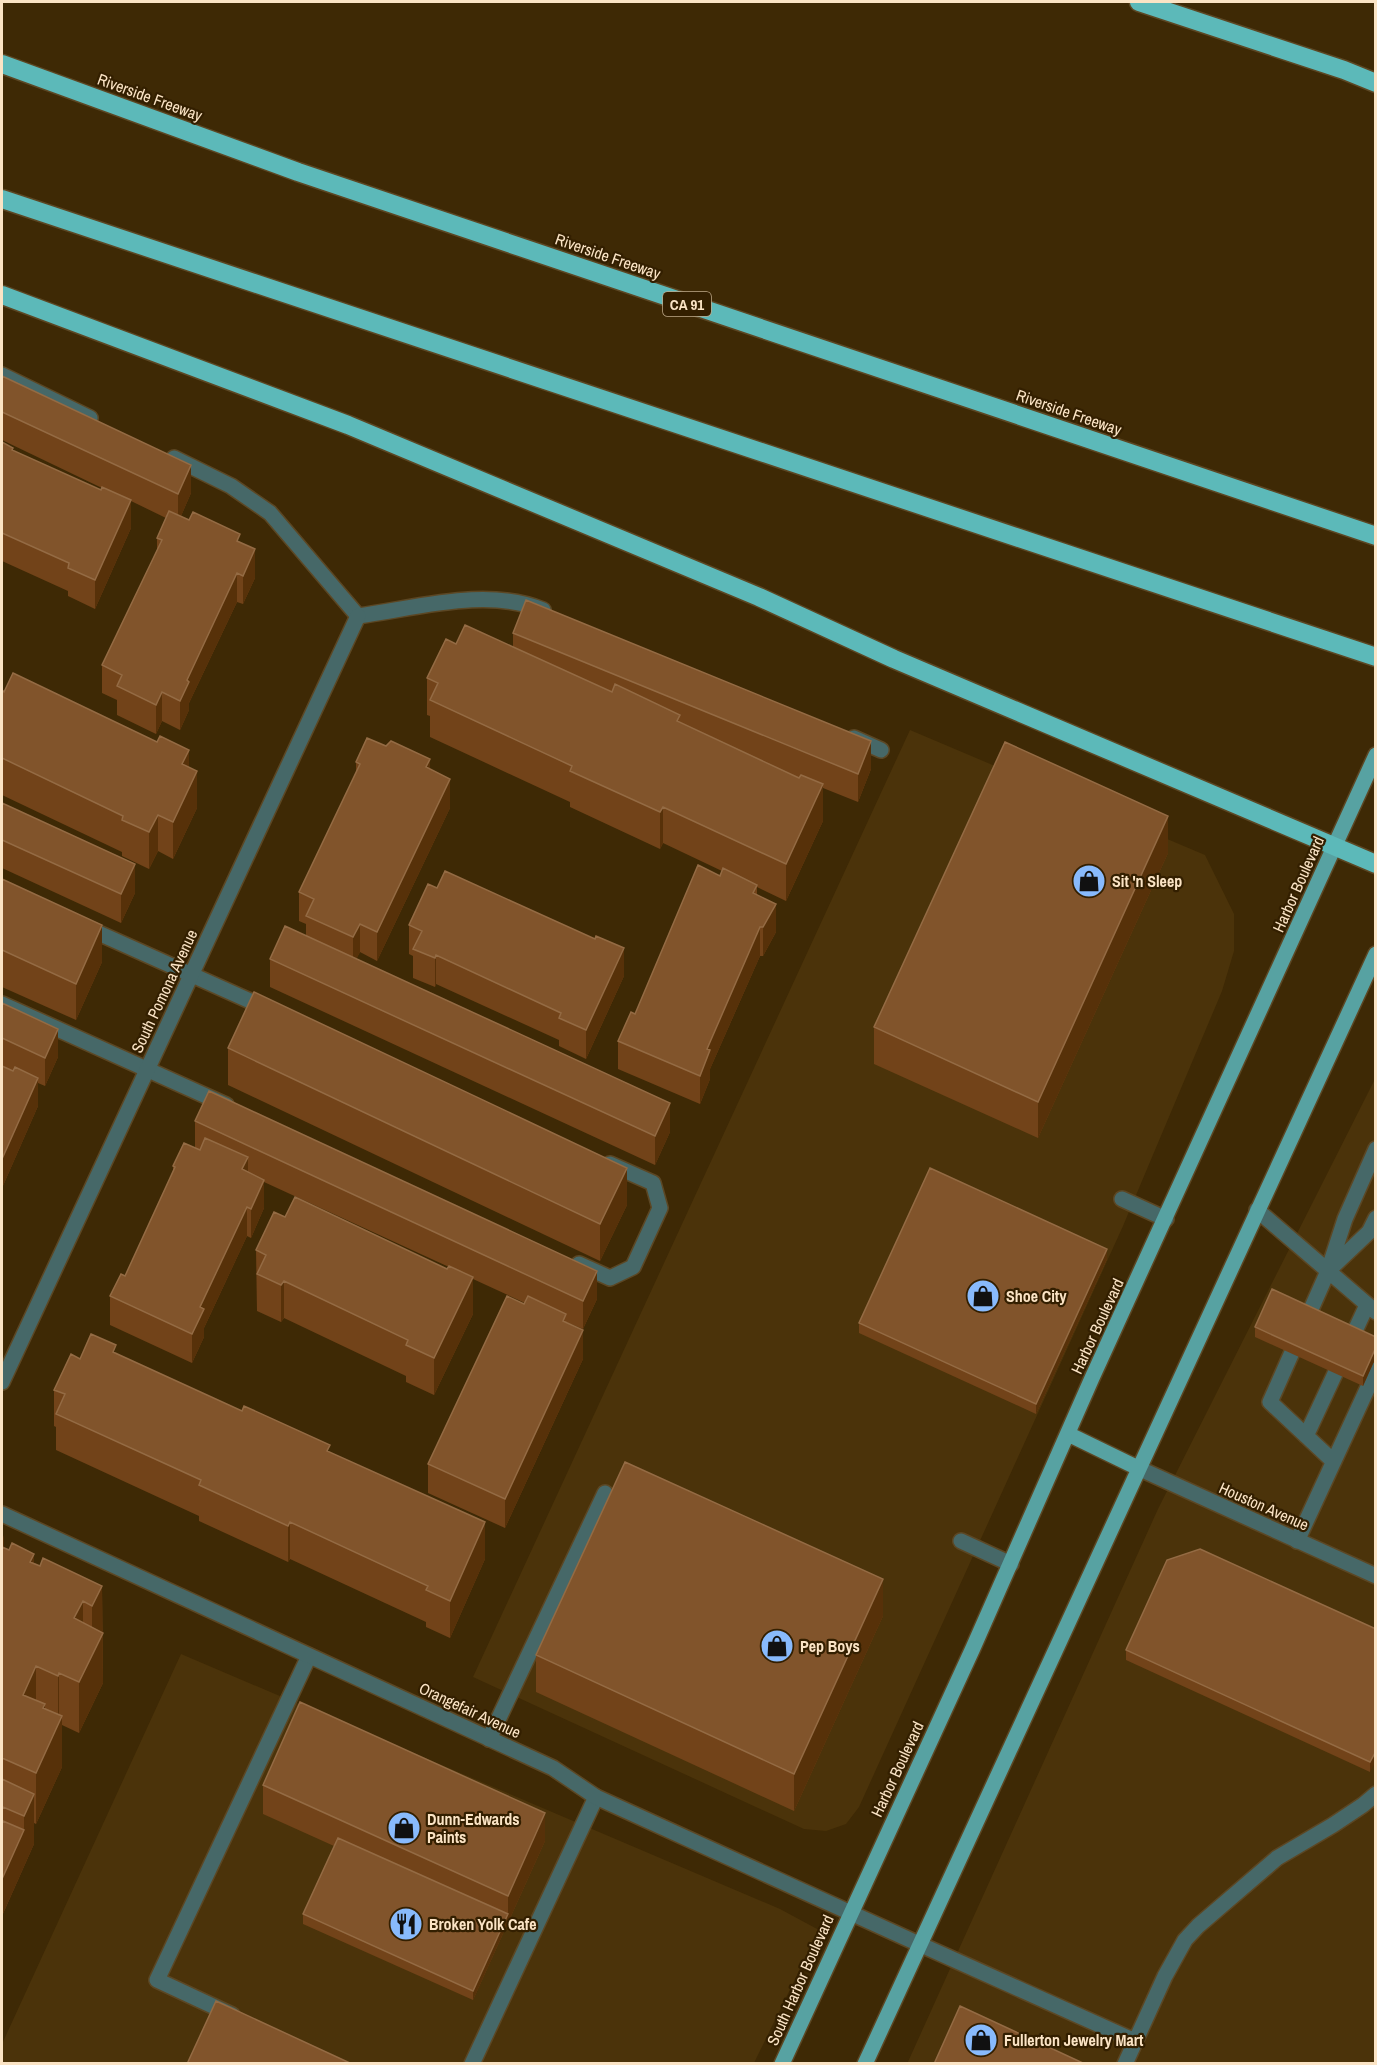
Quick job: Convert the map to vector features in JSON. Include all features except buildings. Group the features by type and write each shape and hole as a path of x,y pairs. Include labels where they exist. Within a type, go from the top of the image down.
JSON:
{"highway":[{"path":"1139,2 1344,70 1376,83"},
{"name":"Riverside Freeway","path":"2,64 298,172 1376,536"},
{"path":"2,199 1376,657"},
{"path":"2,295 348,425 759,597 894,659 1376,864"}],"main road":[{"name":"Harbor Boulevard","path":"851,1912 1011,1564 1376,755"},
{"path":"865,2064 1376,954"},
{"path":"1068,1434 1138,1468"},
{"name":"South Harbor Boulevard","path":"782,2064 851,1912"}],"street":[{"path":"2,375 106,425"},
{"path":"158,450 231,486 270,513 358,616 482,598 524,603 557,616"},
{"name":"South Pomona Avenue","path":"2,1382 358,616"},
{"path":"838,732 882,750"},
{"path":"75,922 277,1014"},
{"path":"2,1004 244,1113"},
{"path":"1333,1461 1270,1402 1328,1271 1345,1219 1376,1149"},
{"path":"567,1258 610,1278 633,1267 660,1208 653,1183 599,1159"},
{"path":"1122,1199 1166,1219"},
{"path":"1257,1210 1371,1308 1306,1436"},
{"path":"1328,1271 1369,1232 1376,1218"},
{"path":"1297,1541 1376,1370"},
{"name":"Houston Avenue","path":"1138,1468 1375,1574"},
{"path":"489,1739 605,1493"},
{"name":"Orangefair Avenue","path":"2,1514 553,1768 596,1797 1135,2041"},
{"path":"961,1541 1011,1564"},
{"path":"241,2019 157,1980 309,1656"},
{"path":"1125,2064 1165,1976 1185,1940 1198,1926 1277,1858 1333,1825 1376,1794"},
{"path":"472,2064 596,1797"}],"shaded area":[{"path":"910,730 1205,855 1234,914 1234,951 1222,991 1123,1226 859,1807 846,1824 826,1831 804,1829 473,1677"},
{"path":"1375,1079 1375,2063 907,2064 1158,1509"},
{"path":"181,1654 780,1909 819,1930 754,2063 2,2064 2,2044"}],"place":[{"name":"Sit 'n Sleep","path":"1089,881"},
{"name":"Shoe City","path":"983,1296"},
{"name":"Pep Boys","path":"777,1646"},
{"name":"Dunn-Edwards Paints","path":"404,1828"},
{"name":"Broken Yolk Cafe","path":"406,1924"},
{"name":"Fullerton Jewelry Mart","path":"981,2040"}]}
